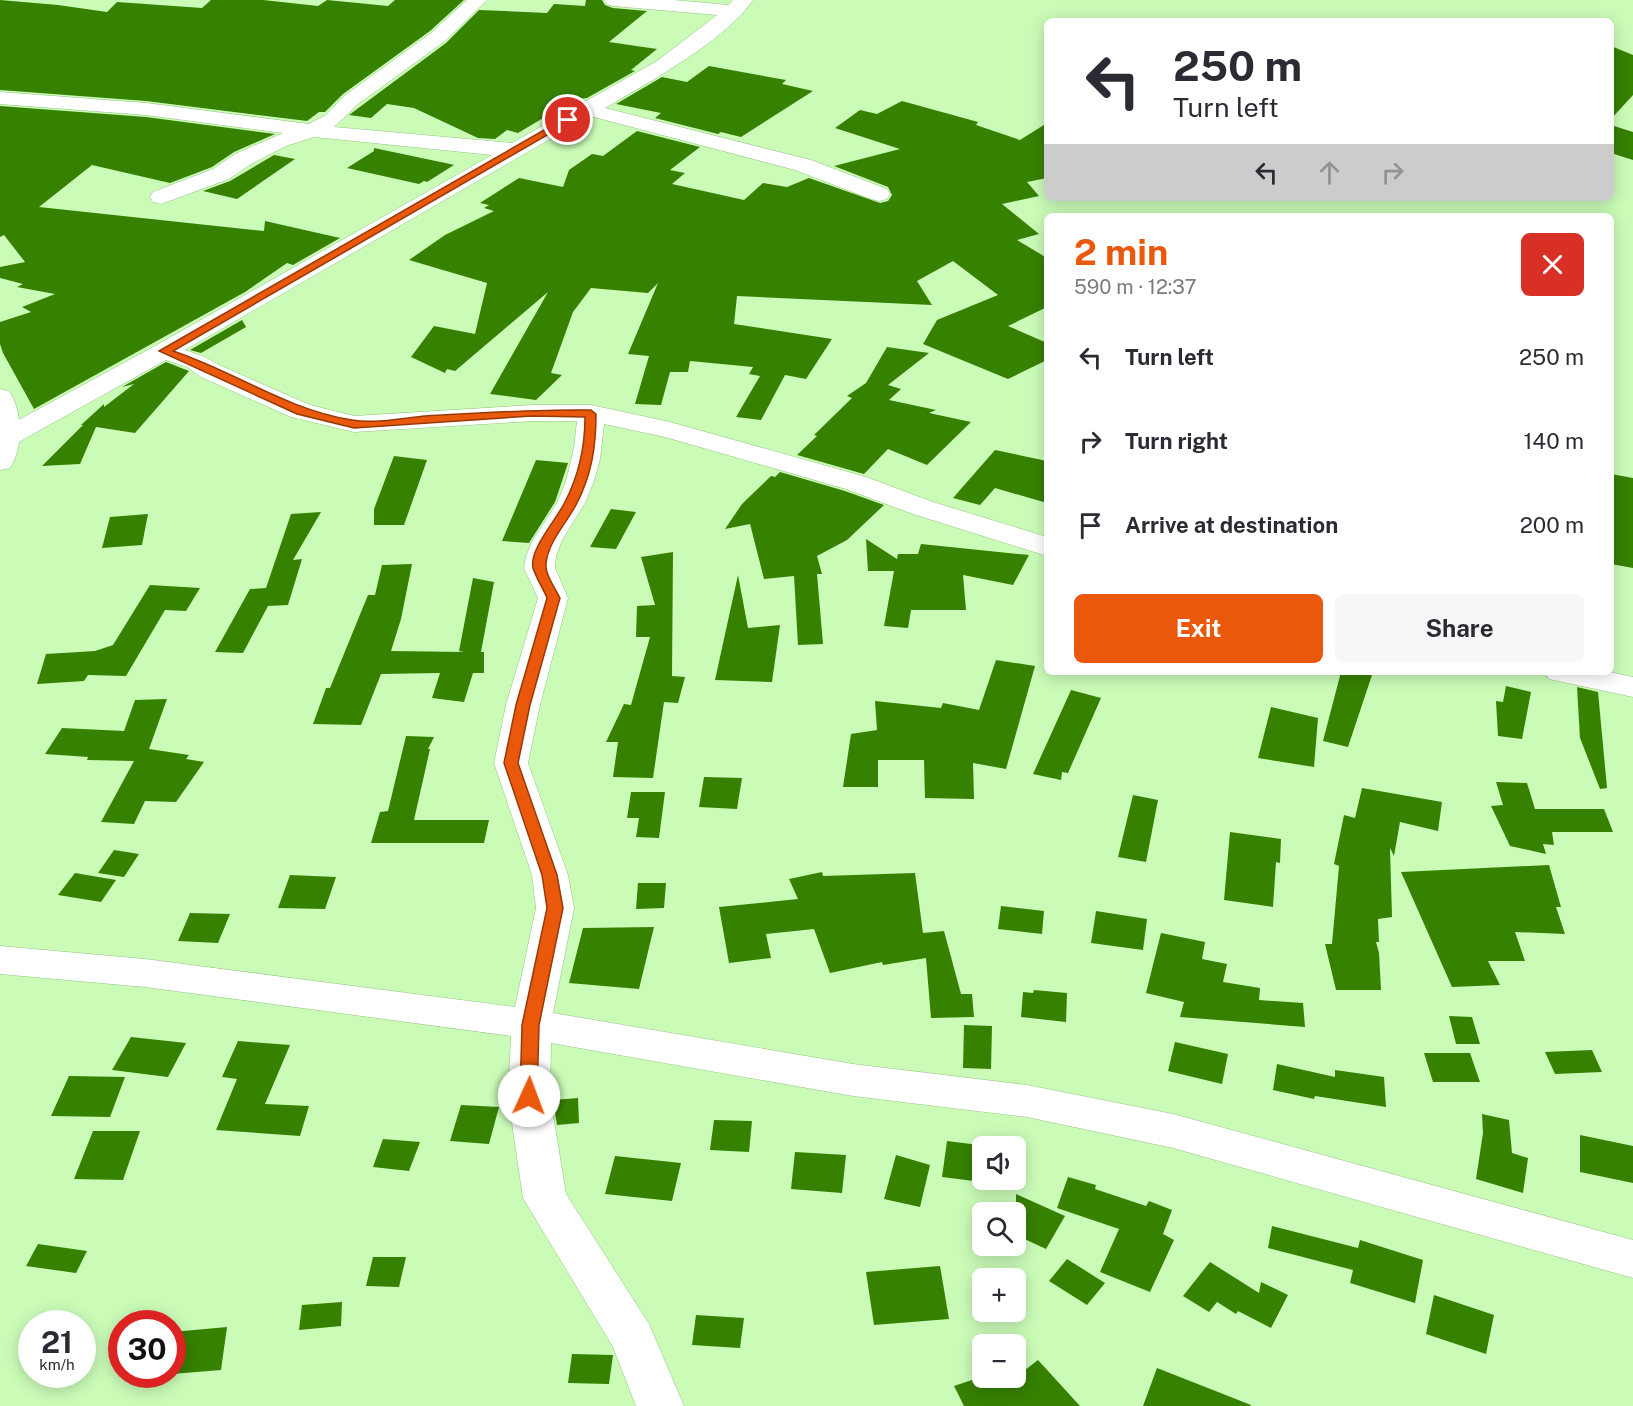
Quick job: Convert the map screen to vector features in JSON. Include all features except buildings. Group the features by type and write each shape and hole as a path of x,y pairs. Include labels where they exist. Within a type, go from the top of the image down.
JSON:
{"street":[{"path":"160,197 221,174 243,159 278,141 311,131 333,119 351,100 414,56 478,0"},
{"path":"613,0 739,5"},
{"path":"3,450 164,351 664,65 709,32 739,5"},
{"path":"0,98 146,109 311,131 514,150"},
{"path":"586,109 802,165 879,194"},
{"path":"164,351 196,362 210,371 301,411 354,424 532,413 591,414 670,430 856,483 923,508 1044,546"},
{"path":"0,397 4,407 3,450"},
{"path":"591,414 591,447 582,477 571,502 543,549 539,567 553,598 523,705 511,763 550,875 555,908 531,1025 529,1096 545,1198 633,1338 660,1406"},
{"path":"1575,675 1633,687"},
{"path":"0,960 145,973 482,1016 853,1080 1027,1101 1173,1131 1633,1259"}],"route":[{"path":"529,1096 531,1025 555,908 550,875 511,763 523,705 553,598 539,567 543,549 571,502 582,477 591,447 591,414 532,413 354,424 301,411 210,371 196,362 164,351 568,120"}]}
